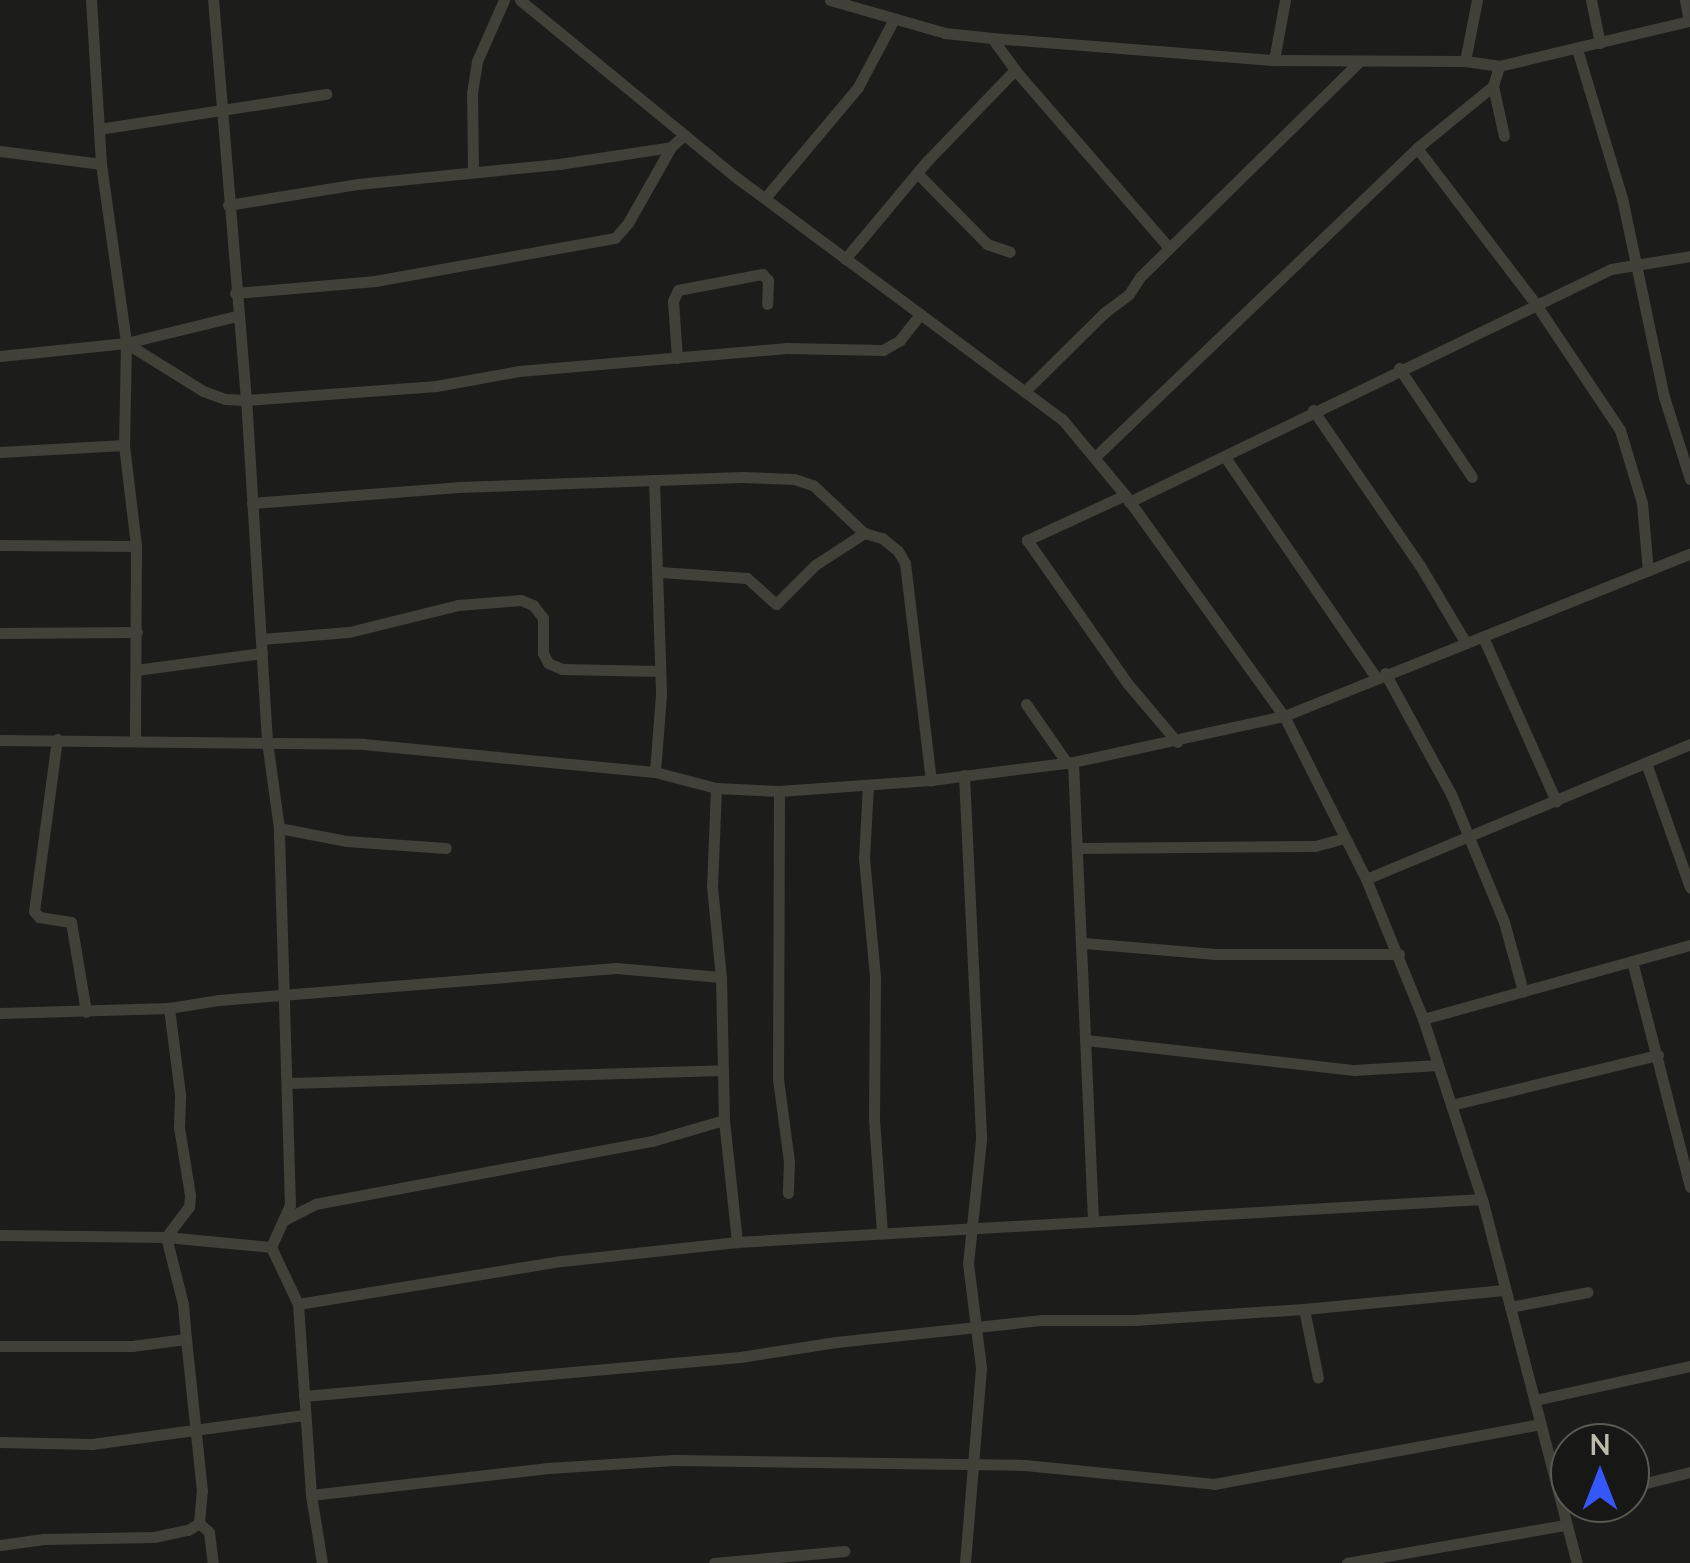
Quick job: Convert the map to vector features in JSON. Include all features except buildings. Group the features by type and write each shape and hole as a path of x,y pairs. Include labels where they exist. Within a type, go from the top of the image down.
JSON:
{"street":[{"path":"91,0 101,164 126,343 124,445 136,546 135,738"},
{"path":"214,0 236,316 246,400 267,741 279,828 290,1205 271,1248"},
{"path":"473,170 472,94 477,61 504,0"},
{"path":"520,0 844,260 1062,419 1096,456 1284,716 1366,879 1400,954 1423,1018 1482,1199 1550,1456"},
{"path":"830,0 945,33 992,38 1274,60 1466,61 1499,66 1690,21 1685,0"},
{"path":"1274,60 1285,0"},
{"path":"1466,61 1477,0"},
{"path":"1590,0 1600,44"},
{"path":"765,198 858,88 894,20"},
{"path":"992,38 1014,70 1169,248"},
{"path":"1577,49 1638,264 1661,382 1690,479"},
{"path":"1026,390 1104,313 1129,294 1169,248 1359,62"},
{"path":"1499,66 1493,86 1504,136"},
{"path":"844,260 1014,70"},
{"path":"1096,456 1417,148 1493,86"},
{"path":"99,129 326,94"},
{"path":"235,294 375,281 615,238 628,224 671,147 684,135"},
{"path":"228,205 671,147"},
{"path":"1417,148 1535,303 1620,430 1642,504 1648,571"},
{"path":"0,151 101,164"},
{"path":"918,173 987,244 1010,252"},
{"path":"1177,742 1128,684 1027,540 1226,456 1399,368 1611,269 1690,256"},
{"path":"676,358 673,301 678,290 762,274 768,280 767,304"},
{"path":"126,343 203,390 225,399 246,400 436,386 519,371 787,348 883,350 900,340 920,314"},
{"path":"0,356 126,343 236,316"},
{"path":"1399,368 1472,476"},
{"path":"1313,410 1418,564 1466,643"},
{"path":"0,452 124,445"},
{"path":"1226,456 1380,675 1451,794 1504,922 1522,991"},
{"path":"252,503 458,487 654,480 794,479 813,485 864,533 882,538 905,563 931,780"},
{"path":"654,480 660,572 655,772"},
{"path":"660,572 705,579 748,578 776,604 815,565 864,533"},
{"path":"0,545 136,546"},
{"path":"0,740 135,738 363,744 655,772 716,788 779,791 931,780 1070,762 1284,716 1690,554"},
{"path":"261,639 349,632 458,605 520,600 533,605 543,618 542,653 548,663 562,668 659,672"},
{"path":"0,633 136,632"},
{"path":"1483,636 1556,801"},
{"path":"136,670 262,653"},
{"path":"1026,704 1070,762 1080,848 1094,1220"},
{"path":"57,739 34,911 38,917 71,922 86,1012"},
{"path":"1366,879 1690,744"},
{"path":"1646,764 1690,887"},
{"path":"964,775 981,1140 970,1227 975,1330 981,1368 964,1563"},
{"path":"868,786 864,858 874,978 874,1119 882,1233"},
{"path":"716,788 712,886 721,978 724,1120 736,1242"},
{"path":"779,791 778,1061 789,1161 788,1192"},
{"path":"279,828 346,841 446,848"},
{"path":"1080,848 1315,846 1345,838"},
{"path":"1084,942 1216,954 1400,954"},
{"path":"1423,1018 1690,945"},
{"path":"1632,962 1690,1187"},
{"path":"0,1013 169,1008 616,968 721,978"},
{"path":"166,1237 189,1207 190,1195 169,1008"},
{"path":"1086,1040 1354,1070 1438,1065"},
{"path":"1451,1105 1658,1055"},
{"path":"288,1083 723,1070"},
{"path":"284,1220 315,1204 652,1141 724,1120"},
{"path":"298,1304 562,1261 736,1242 1482,1199"},
{"path":"0,1235 166,1237 246,1242 271,1248"},
{"path":"166,1237 184,1304 202,1491 199,1523"},
{"path":"271,1248 298,1304 311,1495 322,1563"},
{"path":"304,1396 740,1357 836,1342 1043,1320 1134,1320 1304,1309 1504,1290"},
{"path":"1510,1308 1588,1292"},
{"path":"1304,1309 1318,1378"},
{"path":"0,1346 132,1346 186,1339"},
{"path":"1534,1400 1690,1366"},
{"path":"0,1442 92,1444 304,1415"},
{"path":"311,1495 548,1468 674,1460 974,1464 1214,1484 1540,1424"},
{"path":"1650,1481 1690,1472"},
{"path":"0,1546 44,1539 154,1537 199,1523"},
{"path":"199,1523 209,1532 213,1563"},
{"path":"1347,1563 1565,1525 1577,1563"},
{"path":"714,1563 844,1551"}]}
